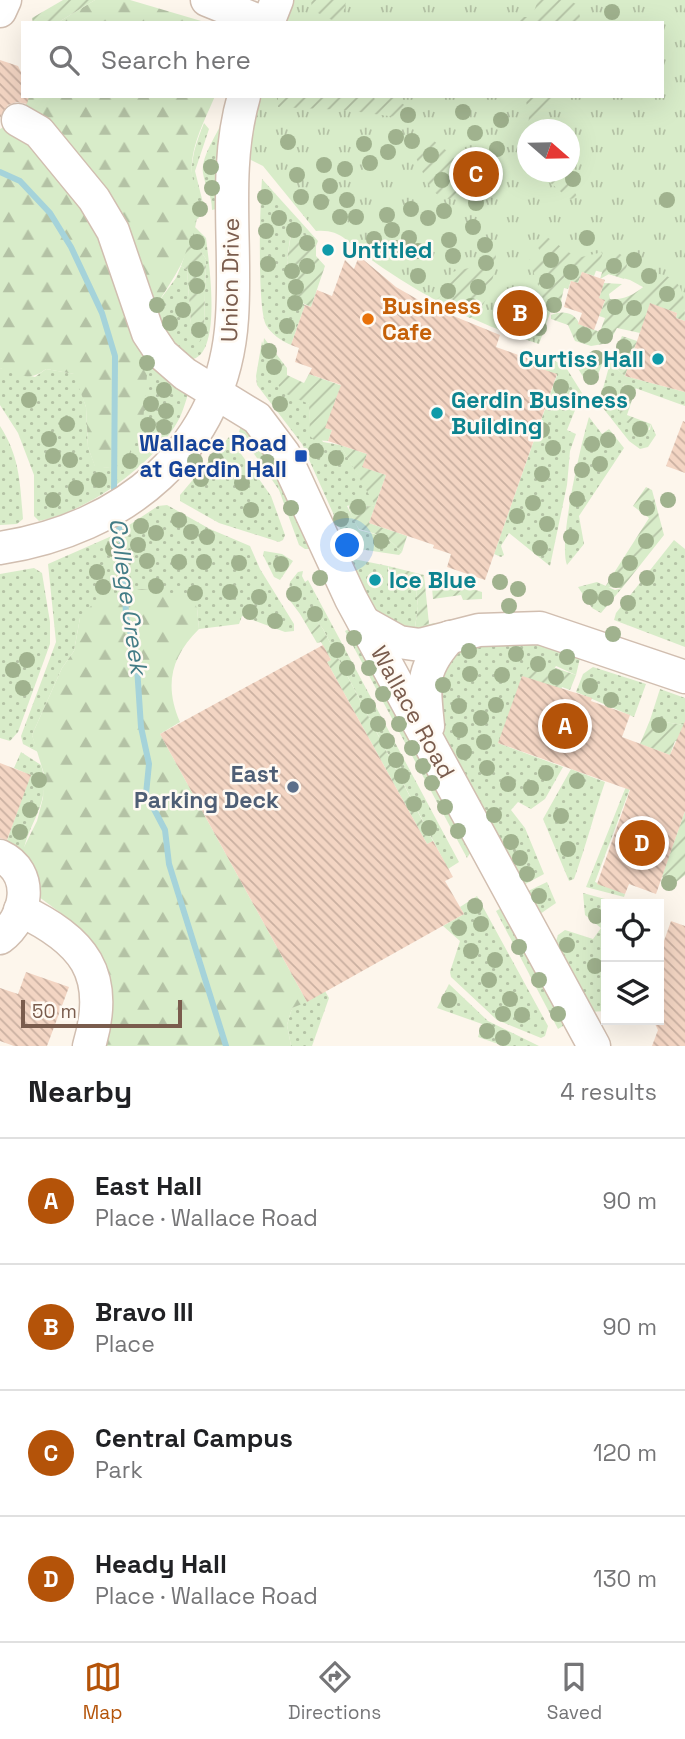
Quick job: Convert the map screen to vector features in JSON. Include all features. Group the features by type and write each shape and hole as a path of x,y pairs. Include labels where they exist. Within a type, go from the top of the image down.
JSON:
{"street":[{"path":"0,11 5,0"},
{"path":"207,0 261,21"},
{"path":"267,21 277,0"},
{"name":"Union Drive","path":"0,548 36,542 89,523 141,492 158,477 197,430 218,392 232,319 232,188 244,98"},
{"name":"Wallace Road","path":"18,120 39,132 64,161 113,231 148,333 155,343 185,374 257,418 284,454 329,554 365,623 594,1046"},
{"path":"365,623 399,642 412,653 421,667 430,741"},
{"path":"399,642 421,645 498,628 540,628 685,677"},
{"path":"424,684 434,654 450,637"},
{"path":"0,856 20,871 24,884 20,910 8,932 0,937"},
{"path":"20,910 62,931 83,957 97,999 96,1022 89,1046"}],"green space":[{"path":"63,0 95,0 60,21 33,21 32,18"},
{"path":"95,0 130,0 201,21 60,21"},
{"path":"277,0 685,0 685,310 630,280 568,263 539,344 471,318 427,296 386,270 338,234 316,231 263,166 235,152 244,98 664,98 664,21 269,21"},
{"path":"311,0 346,0 345,8 337,21 312,10"},
{"path":"538,0 568,0 576,4 581,21 519,21 521,17 532,17"},
{"path":"28,98 214,98 193,153 192,177 198,205 191,241 175,275 134,339 147,375 143,422 128,456 110,468 95,467 88,447 86,407 74,374 46,369 34,375 23,376 0,368 0,129 21,118"},
{"path":"278,98 374,98 377,101 394,98 417,114 418,120 345,110 278,107"},
{"path":"525,98 552,98 541,112 544,119 529,119"},
{"path":"204,123 209,129 195,171 204,207 198,219 195,218 192,167 195,147"},
{"path":"224,124 216,209 212,210 203,167 211,143 220,126"},
{"path":"430,138 474,179 464,198 444,198 432,189 428,182 415,156 419,144"},
{"path":"262,179 318,241 316,246 296,228 291,232 287,260 291,297 305,305 291,345 270,331 263,315 260,255"},
{"path":"548,182 569,182 578,198 569,199"},
{"path":"194,226 206,238 212,305 208,340 202,353 193,359 179,350 151,312 176,278 181,266 187,270 192,338 204,326 206,259 191,237"},
{"path":"292,228 296,228 316,246 316,256 325,266 311,307 291,298 287,260"},
{"path":"191,237 206,259 204,326 200,342 192,338 187,270 181,266"},
{"path":"547,237 577,258 603,252 594,276 582,272 578,283 571,281 568,289 564,288 560,306 551,311 547,310 529,260 541,254 535,240"},
{"path":"489,250 496,251 495,268 487,298 477,313 470,318 435,301 443,294 452,272 473,267"},
{"path":"609,251 616,251 628,260 624,279 609,274 600,279"},
{"path":"659,274 679,285 684,298 685,321 676,318 677,313 650,304 640,333 617,328 609,343 591,346 575,341 568,325 551,319 551,315 555,313 568,313 575,317 579,324 600,332 605,318 599,316 605,301 599,298 604,283 622,284 609,294 610,299 625,298"},
{"path":"622,336 637,341 625,376 610,363"},
{"path":"264,338 287,368 287,375 304,383 309,374 348,388 337,396 326,428 332,430 328,441 314,440 310,436 309,404 284,393 274,379 274,362 263,347"},
{"path":"134,339 189,391 177,422 149,457 115,486 77,508 39,521 34,516 34,475 18,433 0,405 0,368 35,377 46,369 75,374 86,407 88,447 95,466 110,468 137,351"},
{"path":"262,341 265,351 274,362 272,371 309,404 310,423 323,442 340,445 376,505 366,507 358,502 347,506 359,530 386,537 402,552 399,555 359,549 346,542 302,444 257,385"},
{"path":"602,353 604,359 596,380 588,385 571,357"},
{"path":"540,354 565,366 582,393 567,430 576,434 570,451 567,485 550,566 509,533 501,546 504,555 501,557 494,554 557,375 536,367"},
{"path":"610,363 625,376 685,392 685,406 624,384 617,404 633,425 650,430 651,424 656,435 648,447 640,449 629,441 599,403"},
{"path":"624,384 636,388 627,415 651,424 644,439 639,439 633,425 620,414 619,402"},
{"path":"589,417 602,434 609,429 624,448 579,516 584,544 567,565 565,553 568,515"},
{"path":"241,425 265,450 312,549 299,545 279,490 239,432"},
{"path":"0,426 12,449 18,471 23,519 17,524 0,525"},
{"path":"229,437 271,496 285,535 279,542 219,523 180,501 180,495"},
{"path":"340,445 367,454 363,467 386,475 369,523 407,536 402,552 386,537 359,529 356,525 349,507 351,493 366,507 375,505"},
{"path":"646,487 652,490 664,535 622,588 605,587 649,518 633,506"},
{"path":"167,505 210,529 250,546 260,569 294,624 294,631 285,632 242,616 239,624 199,629 197,608 80,618 74,651 62,668 32,735 38,752 23,744 21,736 56,642 48,564 114,535 158,506"},
{"path":"674,540 685,549 685,647 614,620 616,613"},
{"path":"264,551 282,554 293,561 280,580 274,577 263,555"},
{"path":"344,557 388,566 388,570 416,589 418,606 415,627 435,623 435,629 416,637 376,613"},
{"path":"388,566 424,575 429,624 415,628 418,606 416,589 391,573"},
{"path":"34,568 42,573 50,622 50,644 18,732 10,741 0,738 0,574"},
{"path":"303,571 305,582 308,580 459,862 448,869 323,629 313,616 300,614 288,598 290,582 298,572"},
{"path":"431,576 482,592 482,599 463,600 461,595 433,599"},
{"path":"597,582 615,590 622,588 601,613 592,608 578,587"},
{"path":"142,589 190,596 197,608 199,629 182,650 173,672 172,696 180,722 160,734 307,1002 292,1008 287,1025 291,1046 104,1046 87,942 73,922 39,897 23,859 23,849 37,821 43,798 44,774 32,735 62,668 74,651 80,618 101,595"},
{"path":"300,614 313,616 323,629 433,841 427,844 327,662 331,660 321,642 317,643"},
{"path":"353,627 472,850 467,858 345,631"},
{"path":"528,641 581,654 576,675 556,666 498,743 563,767 545,799 531,809 518,802 511,810 525,828 544,874 520,887 446,749 437,719 436,671 459,648"},
{"path":"535,661 576,675 570,690 562,687 561,690 522,676"},
{"path":"593,667 646,684 634,717 576,692 583,674"},
{"path":"660,689 685,698 685,725 650,720"},
{"path":"650,720 685,725 685,744 675,741 670,755 640,744"},
{"path":"21,752 41,765 44,779 44,792 24,847 23,859 4,849 30,775 14,768"},
{"path":"571,769 605,782 574,879 569,881 543,819"},
{"path":"631,774 635,775 595,882 625,894 624,897 586,887"},
{"path":"685,811 685,875 669,888 662,876"},
{"path":"547,882 556,903 540,914 524,893"},
{"path":"583,893 605,899 601,899 601,928 585,915"},
{"path":"477,896 548,1026 545,1036 541,1038 497,1020 451,977 450,972 460,941 443,926 464,914 460,907"},
{"path":"505,906 568,1023 558,1029 496,911"},
{"path":"601,928 601,1011 588,1012 555,944 558,935 565,930 593,939"},
{"path":"449,984 488,1021 539,1046 504,1046 478,1037 482,1024 437,1008"},
{"path":"325,991 329,998 312,1046 291,1046 287,1025 292,1008"}],"building":[{"path":"0,60 18,66 21,72 21,98 28,98 27,104 17,102 8,105 0,118"},
{"name":"Gerdin Business Building","path":"359,256 396,287 429,306 500,335 496,347 538,362 536,367 557,374 485,580 447,567 451,554 433,548 434,545 369,523 386,475 362,467 367,454 328,441 332,430 325,428 341,385 309,374 312,368 295,362 299,348 291,345 305,305 311,307 317,290 332,296 345,260 354,269"},
{"path":"582,272 605,280 599,298 605,300 594,330 578,324 582,313 564,307 571,281 578,283"},
{"name":"Curtiss Hall","path":"650,303 677,313 676,318 685,321 685,392 625,376"},
{"path":"683,421 685,422 685,473 666,466"},
{"name":"East Parking Deck","path":"323,645 331,660 327,662 427,844 433,841 453,877 445,881 464,914 307,1002 160,734"},
{"path":"522,676 592,698 591,701 630,715 622,737 670,755 685,721 685,811 656,894 629,884 625,894 597,884 630,790 498,743"},
{"path":"0,763 31,775 7,840 0,838"},
{"path":"671,921 685,926 685,1046 652,1046 658,1030 656,1025 664,1025 664,941"},
{"path":"26,972 69,987 47,1046 14,1046 0,1041 0,988 18,994"}],"waterway":[{"name":"College Creek","path":"0,172 20,181 50,213 71,247 102,313 115,356 114,498"},
{"name":"College Creek","path":"117,515 124,557 126,617 136,652 141,727 149,764 146,794 165,830 169,864 226,1046"}],"place":[{"name":"Central Campus","path":"476,174"},
{"name":"Untitled","path":"328,250"},
{"name":"Bravo III","path":"520,313"},
{"name":"Business Cafe","path":"368,319"},
{"name":"Curtiss Hall","path":"658,359"},
{"name":"Gerdin Business Building","path":"437,413"},
{"name":"Wallace Road at Gerdin Hall","path":"301,456"},
{"name":"Ice Blue","path":"375,580"},
{"name":"East Hall","path":"565,726"},
{"name":"East Parking Deck","path":"293,787"},
{"name":"Heady Hall","path":"642,843"}]}
